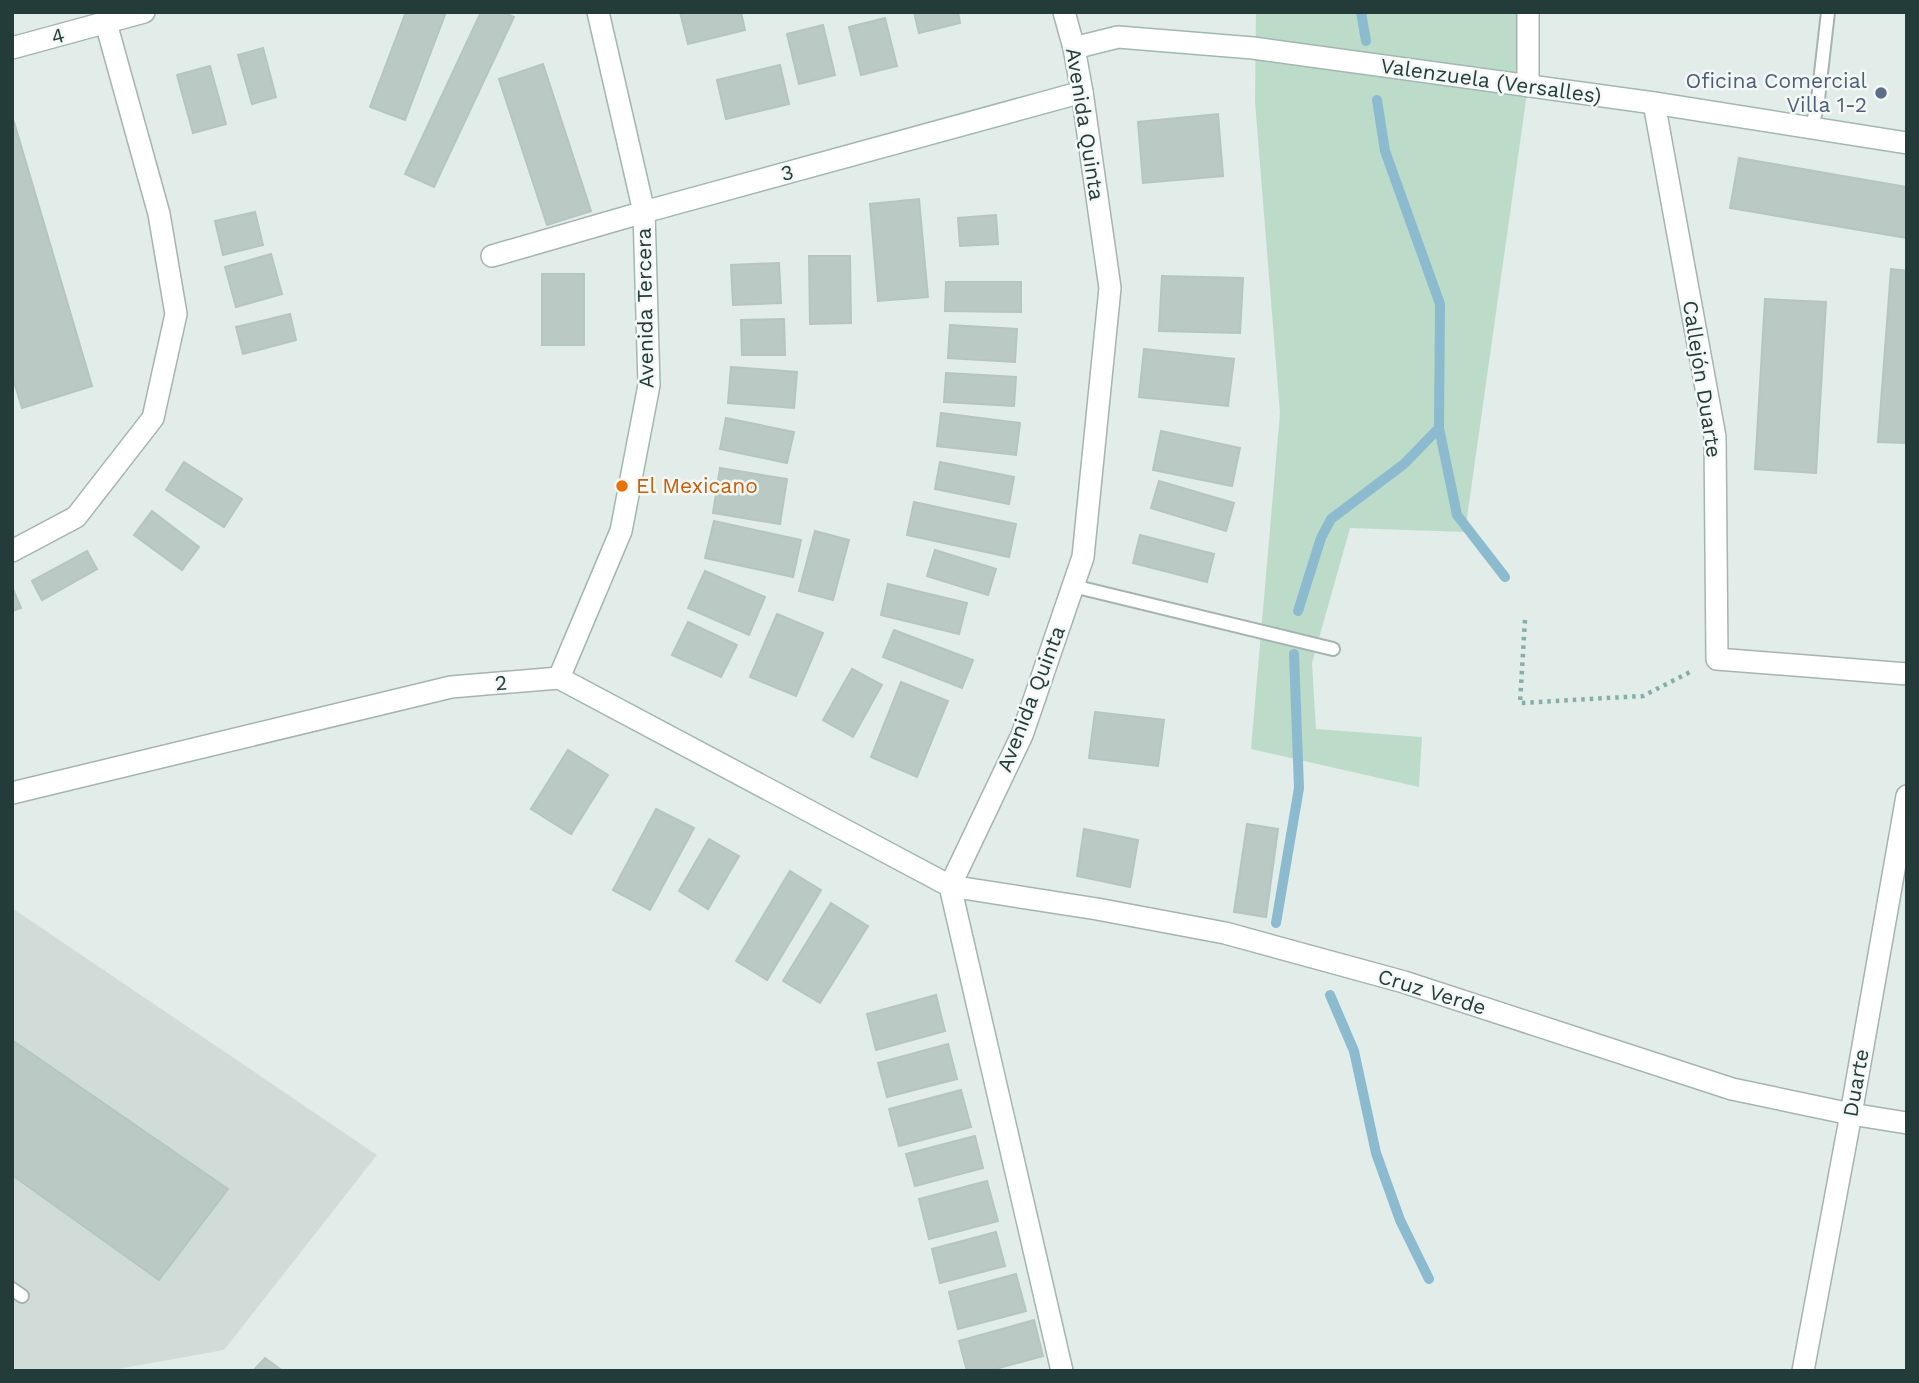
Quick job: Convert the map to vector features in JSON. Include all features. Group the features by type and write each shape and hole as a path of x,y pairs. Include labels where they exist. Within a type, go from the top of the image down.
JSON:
{"street":[{"name":"4","path":"12,48 144,12"},
{"name":"Avenida Tercera","path":"559,678 621,531 649,385 644,212 598,12"},
{"name":"Avenida Quinta","path":"950,886 1022,735 1083,557 1110,288 1082,92 1064,12"},
{"path":"1528,12 1528,86"},
{"path":"12,551 76,517 153,418 176,314 159,214 106,23"},
{"name":"Valenzuela (Versalles)","path":"1074,48 1118,37 1240,47 1654,103 1907,142"},
{"name":"3","path":"492,256 1082,92"},
{"name":"Callejón Duarte","path":"1654,103 1715,437 1717,659"},
{"path":"1717,659 1907,674"},
{"path":"559,678 950,886 1062,1371"},
{"name":"2","path":"12,793 450,687 559,678"},
{"name":"Duarte","path":"1803,1371 1907,796"},
{"name":"Cruz Verde","path":"950,886 1225,933 1404,982 1732,1089 1907,1123"}],"lane":[{"path":"1811,128 1817,108 1828,12"},
{"path":"1073,586 1333,649"}],"path":[{"path":"1525,621 1520,703 1643,696 1717,659"}],"shaded area":[{"path":"12,908 377,1155 224,1350 107,1371 12,1371"}],"green space":[{"path":"1256,12 1528,12 1528,86 1465,532 1350,528 1312,663 1316,729 1422,737 1419,787 1251,749 1280,413 1255,102"}],"building":[{"path":"406,12 446,12 405,120 370,107"},
{"path":"481,12 503,12 514,17 434,187 405,174"},
{"path":"680,12 741,12 745,30 688,44"},
{"path":"914,12 958,12 960,23 919,33"},
{"path":"885,18 897,66 861,75 849,27"},
{"path":"823,25 835,75 799,84 787,34"},
{"path":"263,48 276,97 252,104 238,55"},
{"path":"543,64 591,211 547,225 499,79"},
{"path":"780,65 789,104 726,119 717,80"},
{"path":"210,66 226,124 193,133 177,75"},
{"path":"1218,114 1223,176 1143,183 1138,122"},
{"path":"14,122 92,386 22,408 12,375"},
{"path":"1739,158 1907,187 1907,238 1730,208"},
{"path":"919,199 928,297 878,301 870,204"},
{"path":"255,212 263,245 223,255 215,221"},
{"path":"996,215 998,244 960,246 958,218"},
{"path":"271,254 282,294 236,307 225,267"},
{"path":"809,256 850,256 851,323 810,324"},
{"path":"779,263 781,303 733,305 731,265"},
{"path":"1891,269 1907,271 1907,443 1878,442"},
{"path":"542,274 584,274 584,345 542,345"},
{"path":"1162,276 1243,278 1240,333 1159,331"},
{"path":"946,282 1021,282 1021,312 945,311"},
{"path":"1765,299 1826,302 1816,473 1755,469"},
{"path":"290,314 296,340 243,354 236,327"},
{"path":"784,319 785,355 742,355 741,320"},
{"path":"950,325 1017,329 1015,362 948,358"},
{"path":"1144,349 1234,359 1228,406 1139,397"},
{"path":"731,367 797,372 794,408 728,403"},
{"path":"946,373 1016,377 1014,406 944,402"},
{"path":"941,413 1020,423 1016,455 937,446"},
{"path":"726,418 794,432 787,463 720,449"},
{"path":"1161,431 1240,448 1232,486 1153,470"},
{"path":"184,462 242,499 224,527 166,490"},
{"path":"940,462 1014,477 1009,504 935,489"},
{"path":"720,468 787,479 780,524 713,513"},
{"path":"1159,481 1234,503 1226,531 1151,508"},
{"path":"914,502 1016,524 1009,557 907,535"},
{"path":"152,511 199,547 182,570 134,535"},
{"path":"714,521 801,540 793,577 705,558"},
{"path":"815,531 849,540 833,600 799,591"},
{"path":"1140,535 1214,554 1207,582 1133,563"},
{"path":"935,550 996,569 988,595 927,576"},
{"path":"87,551 97,569 42,600 32,581"},
{"path":"705,571 765,597 749,635 688,608"},
{"path":"888,584 967,603 959,634 881,615"},
{"path":"12,587 21,608 12,611"},
{"path":"777,614 823,633 796,696 750,677"},
{"path":"688,622 737,645 721,677 672,655"},
{"path":"894,630 973,660 962,688 883,657"},
{"path":"852,669 882,685 853,737 823,720"},
{"path":"901,682 948,701 917,777 871,757"},
{"path":"1095,712 1164,720 1158,766 1089,758"},
{"path":"568,750 608,775 571,834 531,809"},
{"path":"656,809 694,828 650,910 613,890"},
{"path":"1247,824 1278,829 1266,917 1234,912"},
{"path":"1084,829 1138,840 1130,887 1077,876"},
{"path":"709,839 739,856 708,909 679,891"},
{"path":"790,871 821,890 767,980 736,961"},
{"path":"831,903 868,926 820,1003 783,981"},
{"path":"936,995 945,1031 876,1050 867,1014"},
{"path":"12,1040 228,1189 159,1280 12,1175"},
{"path":"948,1044 957,1079 887,1097 878,1063"},
{"path":"961,1090 971,1127 899,1146 889,1109"},
{"path":"975,1136 983,1168 915,1186 906,1154"},
{"path":"987,1181 998,1221 929,1239 919,1199"},
{"path":"996,1232 1005,1266 940,1283 932,1249"},
{"path":"1016,1274 1026,1311 958,1329 949,1292"},
{"path":"1034,1320 1043,1356 988,1371 967,1371 959,1341"},
{"path":"265,1358 280,1369 253,1371"}],"waterway":[{"path":"1361,12 1366,41"},
{"path":"1377,100 1385,151 1440,304 1439,428 1457,515 1505,577"},
{"path":"1298,611 1321,538 1331,519 1404,464 1439,428"},
{"path":"1276,923 1299,788 1294,654"},
{"path":"1330,995 1354,1051 1376,1153 1400,1220 1429,1279"}],"place":[{"name":"Oficina Comercial Villa 1-2","path":"1881,93"},
{"name":"El Mexicano","path":"622,486"}]}
